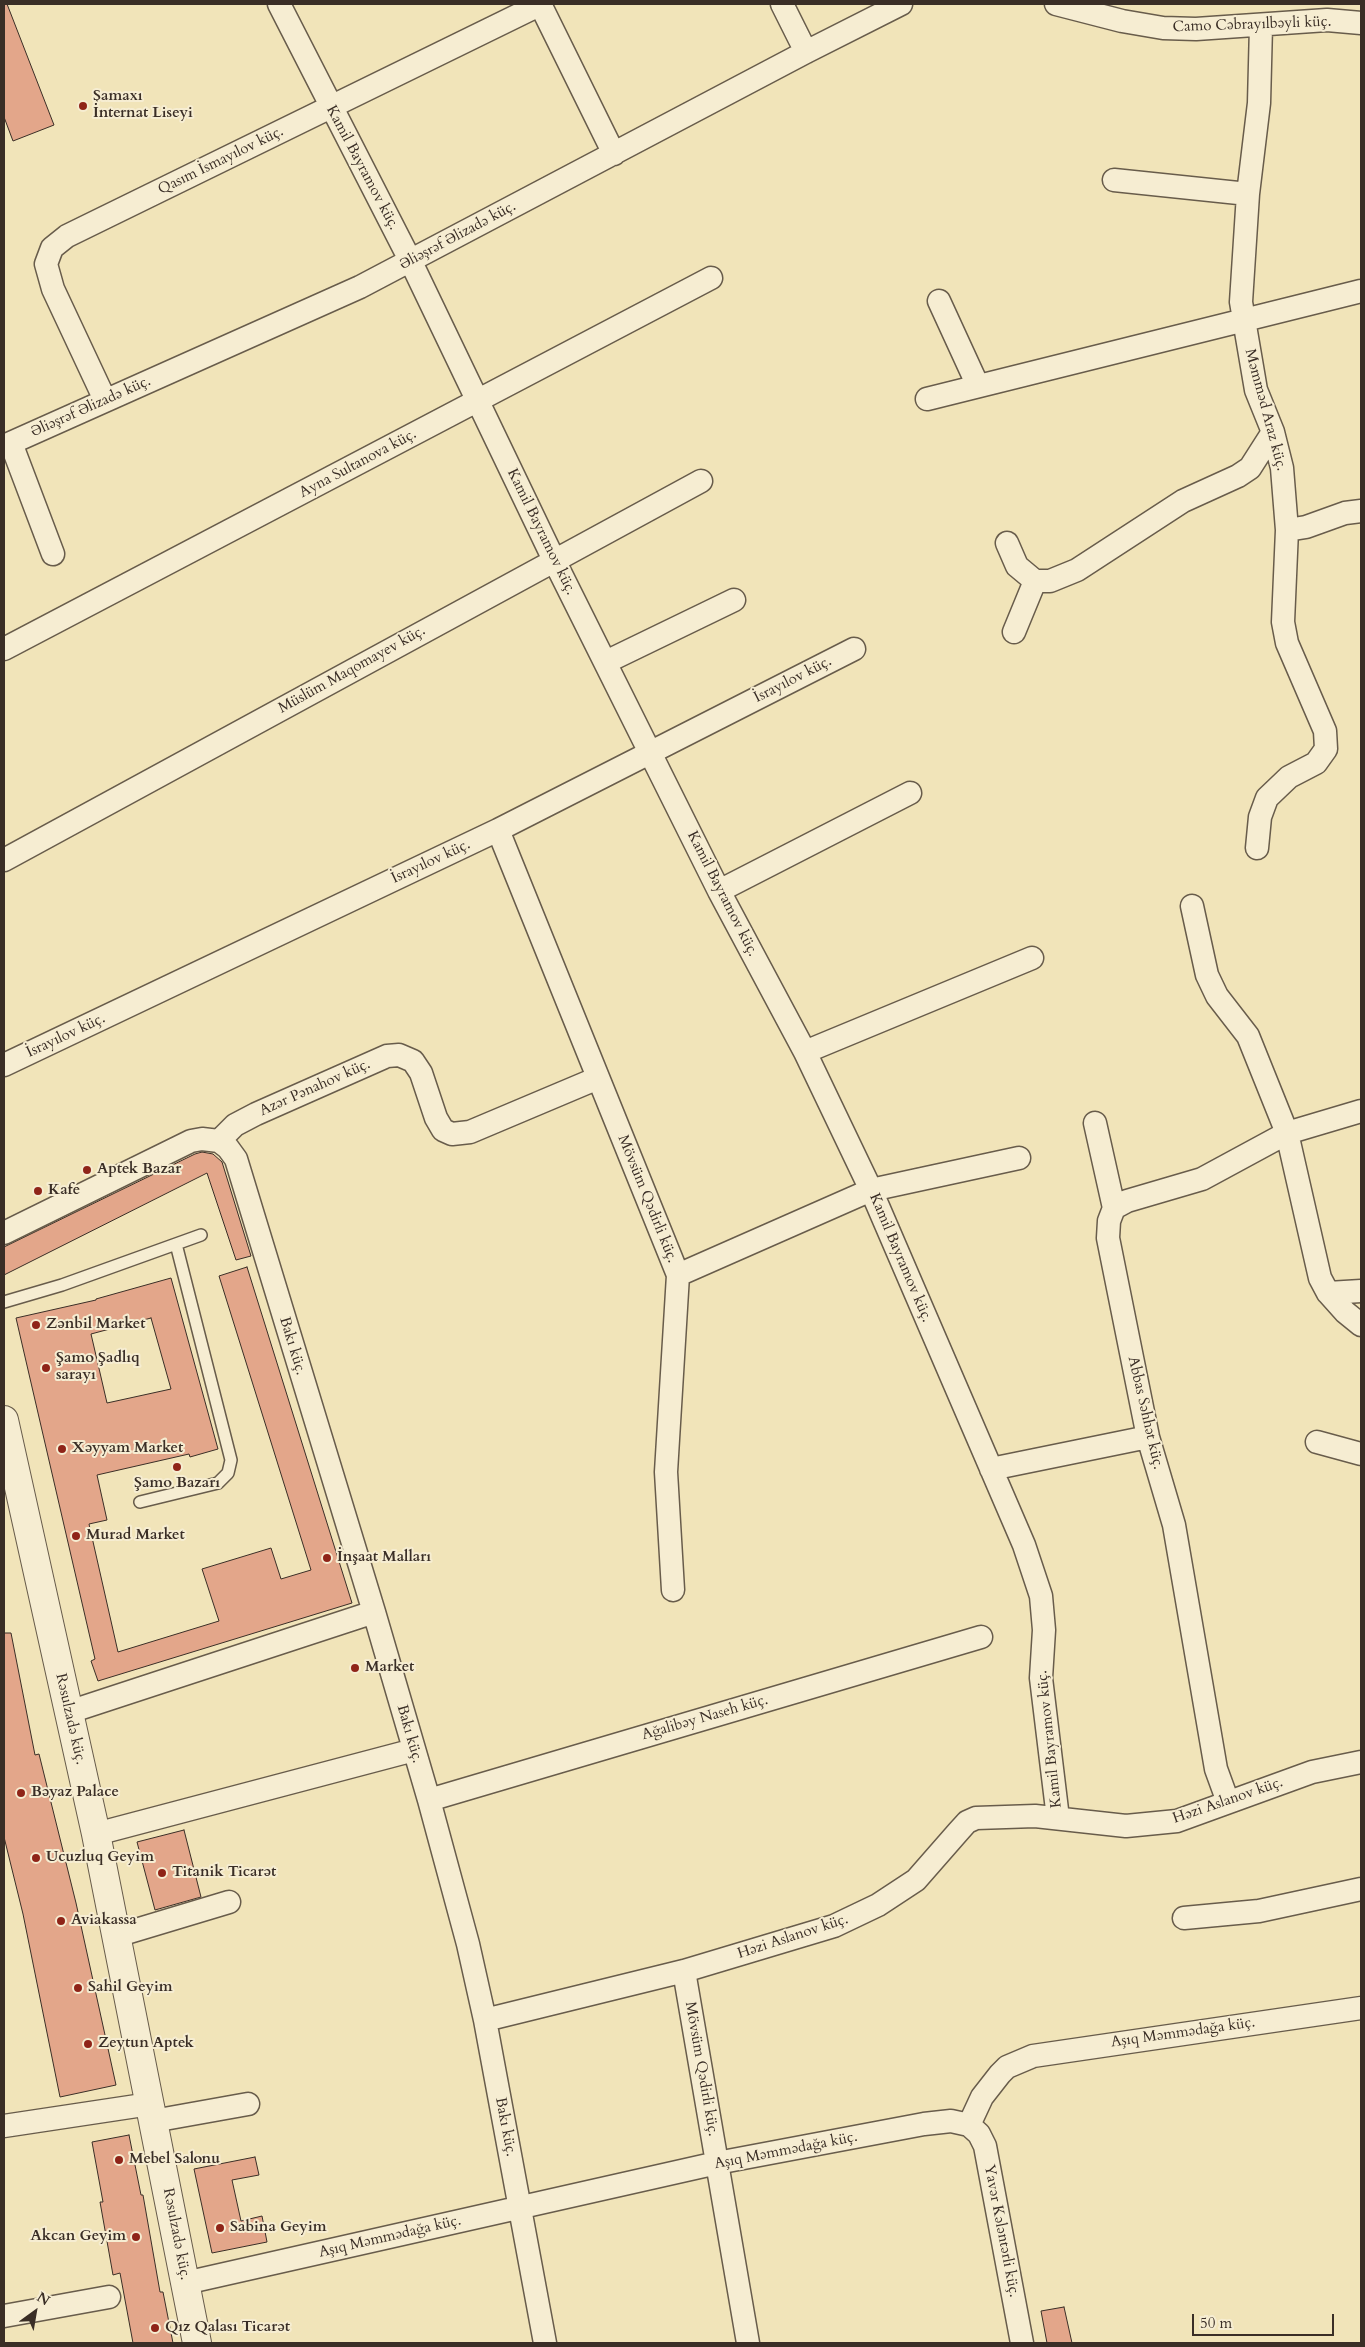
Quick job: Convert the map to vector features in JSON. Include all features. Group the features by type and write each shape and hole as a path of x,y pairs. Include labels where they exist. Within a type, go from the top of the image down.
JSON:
{"street":[{"name":"Kamil Bayramov küç.","path":"279,4 330,108 411,262 554,560 719,891 804,1052 870,1190 1024,1545 1041,1596 1044,1630 1041,1678 1058,1818"},
{"name":"Qasım İsmayılov küç.","path":"105,400 53,289 46,264 52,248 67,236 540,4"},
{"path":"540,4 614,154"},
{"path":"782,4 806,52"},
{"name":"Əliəşrəf Əlizadə küç.","path":"7,444 294,318 411,262 806,52 901,4"},
{"name":"Camo Cəbrayılbəyli küç.","path":"1056,4 1122,21 1163,28 1261,26 1327,20 1361,23"},
{"name":"Məmməd Araz küç.","path":"1257,848 1260,817 1267,798 1289,777 1316,763 1326,749 1325,731 1287,643 1282,622 1287,530 1282,468 1273,432 1256,390 1243,322 1241,285 1248,194 1259,103 1261,26"},
{"path":"1114,180 1248,194"},
{"name":"Ayna Sultanova küç.","path":"4,649 711,278"},
{"path":"927,399 1243,322 1361,291"},
{"path":"939,301 978,386"},
{"path":"1007,543 1017,566 1034,581 1050,581 1077,570 1183,501 1238,476 1250,468 1273,432"},
{"path":"7,444 53,554"},
{"name":"Müslüm Maqomayev küç.","path":"4,860 701,481"},
{"path":"1287,530 1306,527 1345,513 1361,511"},
{"path":"1014,632 1034,581"},
{"path":"606,662 734,600"},
{"name":"İsrayılov küç.","path":"4,1065 498,830 650,751 854,649"},
{"path":"719,891 910,794"},
{"name":"Mövsüm Qədirli küç.","path":"498,830 678,1276 666,1472 673,1590"},
{"path":"1192,906 1207,975 1217,996 1248,1036 1287,1133 1320,1278 1328,1292 1361,1325"},
{"path":"804,1052 1032,958"},
{"name":"Azər Pənahov küç.","path":"219,1141 235,1125 256,1114 388,1056 400,1055 413,1061 421,1072 436,1118 443,1130 452,1134 470,1132 598,1078"},
{"path":"1095,1123 1114,1208 1127,1201 1202,1179 1287,1133 1361,1111"},
{"path":"4,1233 191,1142 202,1139 219,1141"},
{"name":"Bakı küç.","path":"219,1141 228,1148 236,1159 374,1612 429,1800 468,1944 485,2020 545,2343"},
{"path":"678,1276 870,1190 1019,1158"},
{"name":"Abbas Səhhət küç.","path":"1114,1208 1109,1221 1108,1238 1148,1436 1174,1525 1216,1769 1228,1802"},
{"path":"1328,1292 1361,1291"},
{"name":"Rəsulzadə küç.","path":"4,1420 96,1834 197,2343"},
{"path":"991,1469 1148,1436"},
{"path":"1317,1442 1361,1454"},
{"path":"69,1712 374,1612"},
{"name":"Ağalibəy Naseh küç.","path":"429,1800 982,1637"},
{"path":"96,1834 414,1750"},
{"name":"Həzi Aslanov küç.","path":"485,2020 684,1971 834,1926 878,1905 916,1880 967,1822 976,1818 1034,1816 1126,1826 1178,1822 1312,1772 1361,1762"},
{"path":"1184,1918 1259,1911 1302,1904 1361,1889"},
{"path":"116,1936 229,1902"},
{"name":"Mövsüm Qədirli küç.","path":"684,1971 748,2343"},
{"name":"Aşıq Məmmədağa küç.","path":"185,2283 717,2164 924,2124 951,2122 968,2125 982,2097 1000,2074 1007,2068 1033,2056 1361,2008"},
{"path":"4,2126 248,2104"},
{"name":"Yavər Kələntərli küç.","path":"968,2125 979,2134 985,2146 1022,2343"},
{"path":"4,2316 109,2297"}],"lane":[{"path":"4,1302 26,1297 201,1235"},
{"path":"140,1502 218,1483 228,1473 231,1460 176,1244"}],"building":[{"path":"4,4 7,4 54,125 13,141 4,117"},
{"path":"202,1152 213,1154 222,1162 251,1256 236,1260 207,1173 4,1275 4,1247"},
{"path":"247,1267 352,1603 98,1681 91,1661 95,1659 16,1318 96,1300 171,1278 218,1449 190,1457 189,1454 97,1475 107,1520 89,1524 118,1652 219,1621 202,1569 271,1548 281,1579 311,1570 219,1276","holes":["151,1318 171,1389 107,1403 91,1334"]},
{"path":"4,1633 11,1633 35,1755 39,1754 76,1903 116,2085 60,2097 23,1914 4,1837"},
{"path":"184,1830 201,1897 155,1910 137,1842"},
{"path":"129,2135 141,2195 143,2195 160,2292 163,2292 173,2343 133,2343 120,2273 113,2275 100,2202 103,2202 92,2142"},
{"path":"255,2157 259,2175 232,2180 241,2221 262,2216 267,2242 212,2253 194,2169"},
{"path":"1064,2307 1072,2343 1047,2343 1041,2311"}],"place":[{"name":"Şamaxı İnternat Liseyi","path":"83,106"},
{"name":"Aptek Bazar","path":"87,1170"},
{"name":"Kafe","path":"38,1191"},
{"name":"Zənbil Market","path":"36,1325"},
{"name":"Şamo Şadlıq sarayı","path":"46,1368"},
{"name":"Xəyyam Market","path":"62,1449"},
{"name":"Şamo Bazarı","path":"177,1467"},
{"name":"Murad Market","path":"76,1536"},
{"name":"İnşaat Malları","path":"327,1558"},
{"name":"Market","path":"355,1668"},
{"name":"Bəyaz Palace","path":"21,1793"},
{"name":"Ucuzluq Geyim","path":"36,1858"},
{"name":"Titanik Ticarət","path":"162,1873"},
{"name":"Aviakassa","path":"61,1921"},
{"name":"Sahil Geyim","path":"78,1988"},
{"name":"Zeytun Aptek","path":"88,2044"},
{"name":"Mebel Salonu","path":"119,2160"},
{"name":"Sabina Geyim","path":"220,2228"},
{"name":"Akcan Geyim","path":"136,2237"},
{"name":"Qız Qalası Ticarət","path":"155,2328"}]}
